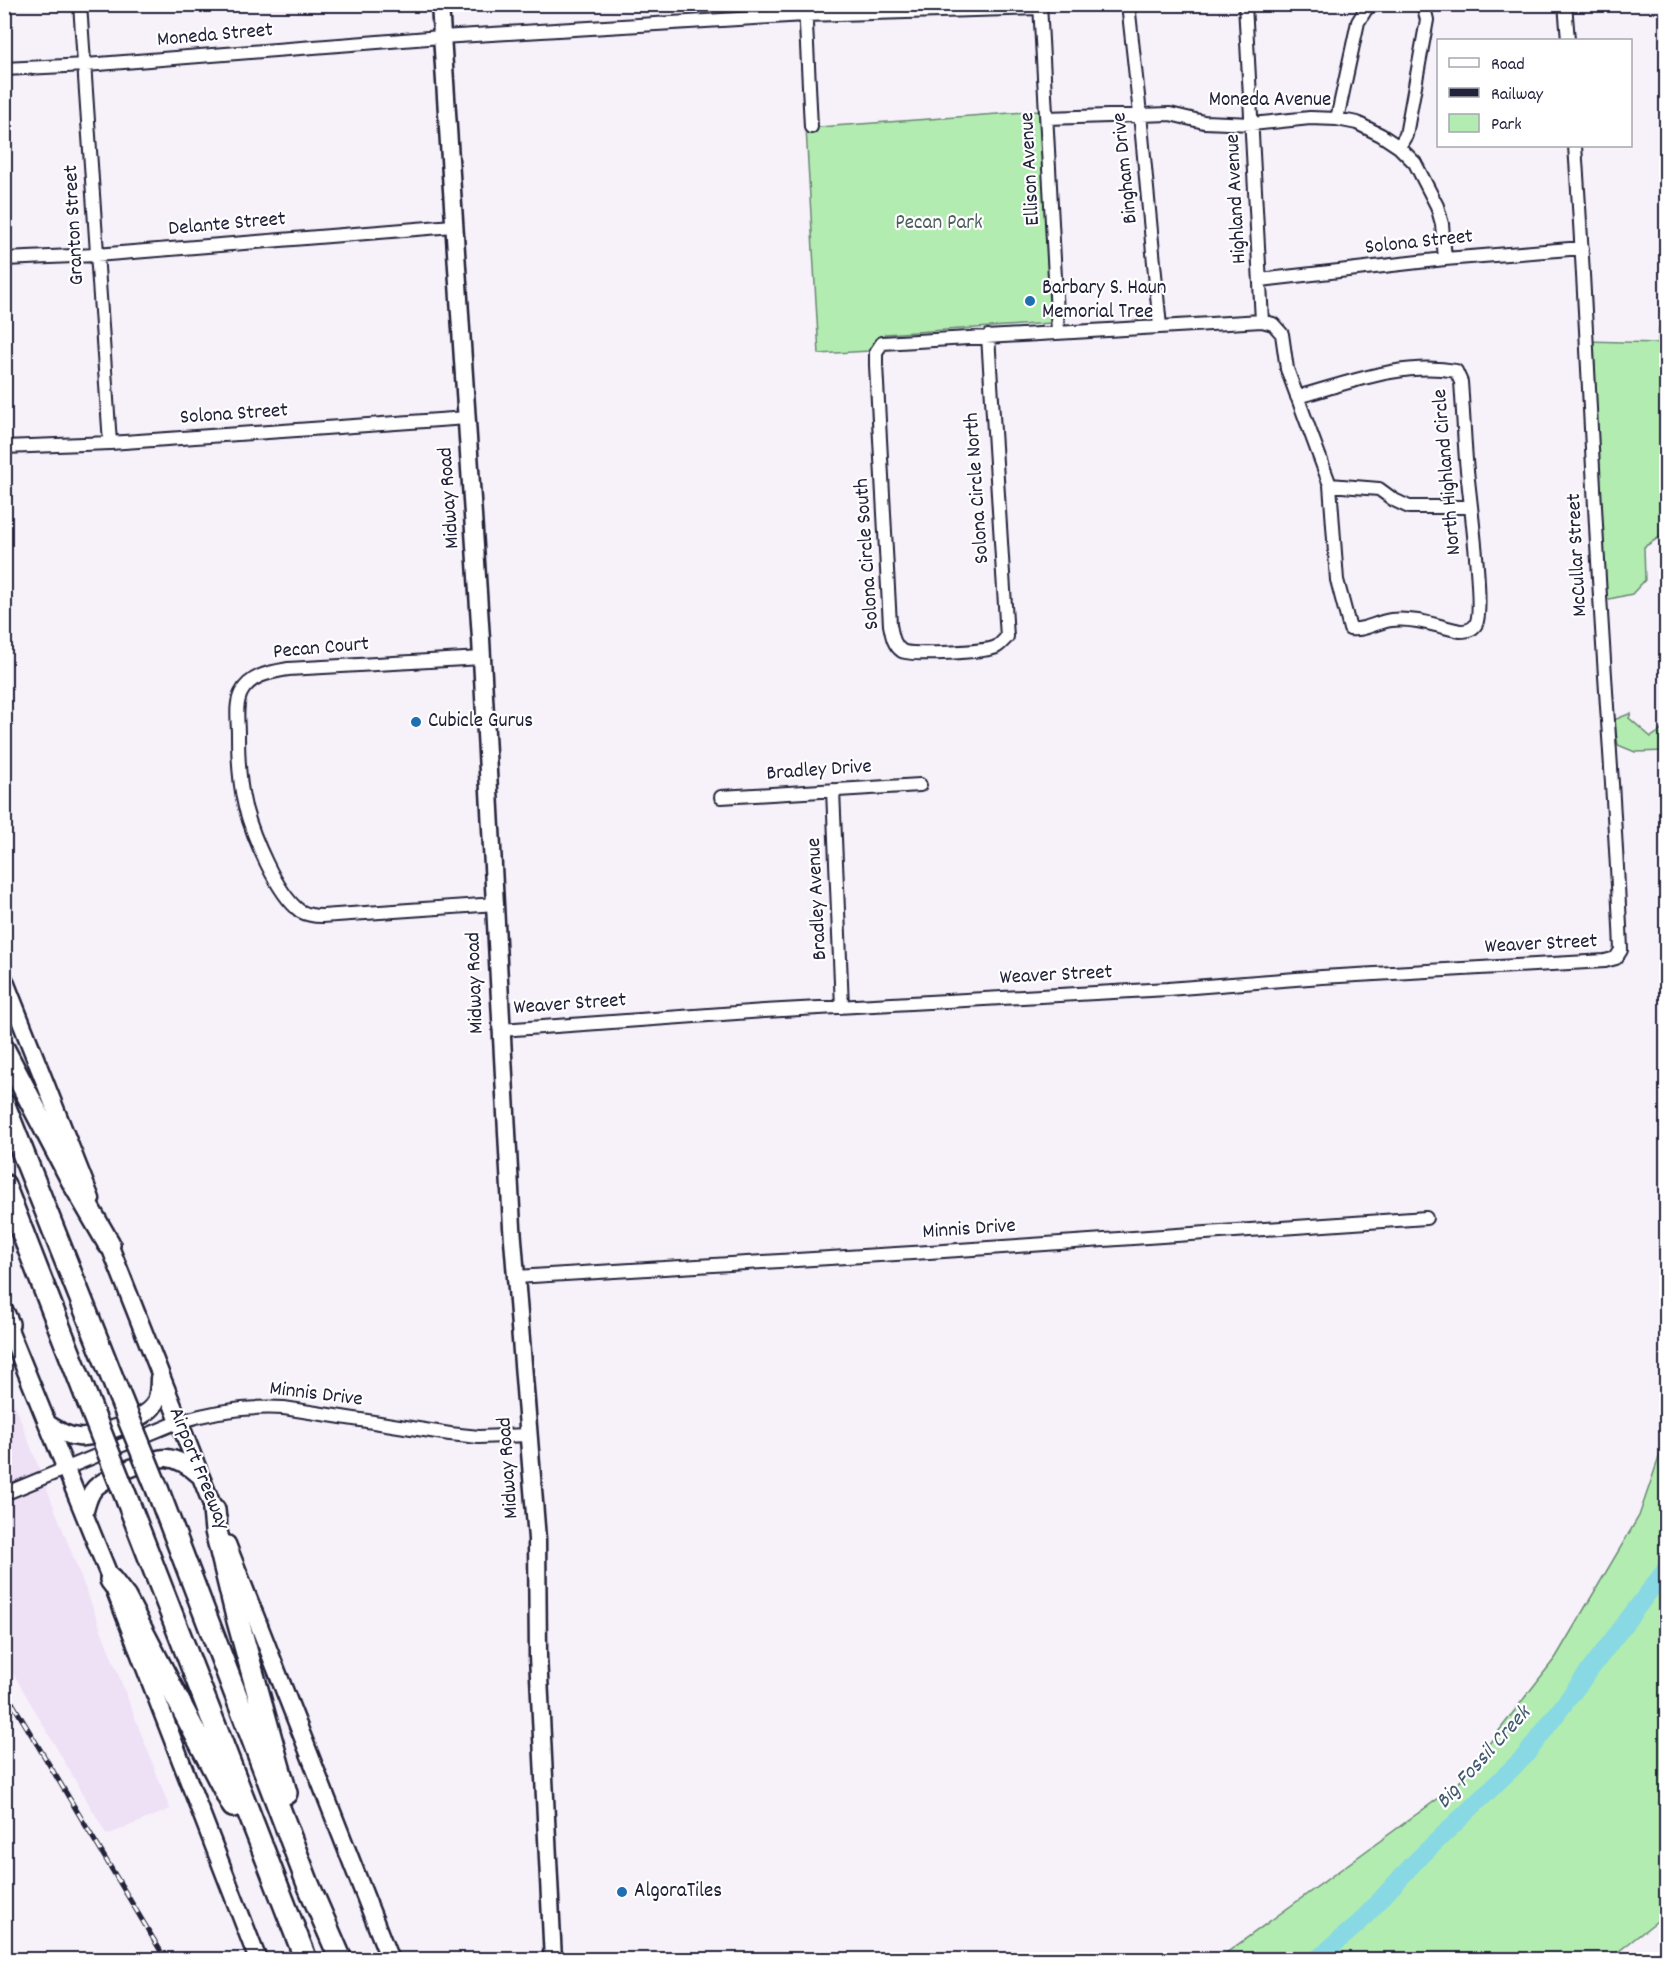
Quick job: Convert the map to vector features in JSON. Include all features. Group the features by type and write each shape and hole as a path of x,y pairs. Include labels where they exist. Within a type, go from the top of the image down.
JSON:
{"highway":[{"path":"4,1050 73,1182 109,1244"},
{"path":"4,1105 158,1491 308,1884 341,1959"},
{"path":"4,1185 306,1959"},
{"path":"214,1510 216,1531 238,1621 276,1754 308,1884"},
{"path":"111,1580 125,1598 278,1888"}],"main road":[{"name":"Midway Road","path":"440,4 482,658 516,1277 537,1539 538,1656 553,1959"},
{"name":"Airport Freeway","path":"4,979 390,1959"},
{"path":"6,1319 111,1580 258,1959"},
{"path":"48,1424 65,1435 80,1438 90,1437 140,1417 154,1406 158,1397 159,1369"},
{"path":"84,1514 94,1489 106,1479 157,1458 176,1460 199,1474"}],"street":[{"name":"Granton Street","path":"81,4 110,443"},
{"name":"Bingham Drive","path":"1128,4 1160,327"},
{"name":"Highland Avenue","path":"1245,4 1262,321"},
{"path":"1337,119 1358,22 1366,9 1374,4"},
{"path":"1399,147 1406,135 1427,20 1423,4"},
{"path":"1565,4 1568,39"},
{"name":"Moneda Street","path":"4,69 86,65 805,10 1040,6"},
{"name":"Ellison Avenue","path":"1040,6 1058,332"},
{"path":"805,10 811,127"},
{"name":"Moneda Avenue","path":"1047,118 1170,114 1204,122 1252,123 1311,118 1337,119 1357,123 1399,147 1415,163 1437,206 1442,224 1445,259"},
{"name":"McCullar Street","path":"1575,147 1618,867 1621,950 1613,959"},
{"name":"Delante Street","path":"4,259 96,255 453,226"},
{"name":"Solona Street","path":"1260,280 1445,259 1582,248"},
{"path":"988,336 1262,321 1273,324 1282,334 1287,369 1330,485 1379,489 1409,507 1470,507"},
{"name":"Solona Circle South","path":"988,336 882,343 876,352 890,625 893,638 900,650 905,653 918,654 997,647 1007,637"},
{"name":"Solona Circle North","path":"988,336 1007,637"},
{"name":"North Highland Circle","path":"1297,397 1398,370 1437,368 1456,371 1461,382 1477,570 1479,613 1477,623 1468,631 1409,620 1390,620 1358,630 1350,629 1337,580 1330,485"},
{"name":"Solona Street","path":"4,447 110,443 467,418"},
{"name":"Pecan Court","path":"482,658 288,669 265,673 256,678 241,693 238,706 239,762 245,806 263,856 289,901 302,912 322,916 496,904"},
{"name":"Bradley Drive","path":"721,797 920,785"},
{"name":"Bradley Avenue","path":"832,790 842,1007"},
{"name":"Weaver Street","path":"501,1030 756,1011 1168,989 1613,959"},
{"name":"Minnis Drive","path":"516,1277 935,1252 1426,1218"},
{"name":"Minnis Drive","path":"4,1494 178,1422 203,1414 259,1407 284,1408 479,1437 530,1435"}],"shaded area":[{"path":"4,1377 170,1809 107,1835 5,1659"}],"green space":[{"name":"Pecan Park","path":"1039,111 1052,323 885,334 869,351 819,354 806,128"},
{"path":"1666,326 1666,533 1644,547 1645,580 1632,594 1600,601 1587,341 1658,343 1659,328"},
{"path":"1631,713 1629,718 1651,737 1666,727 1666,751 1635,752 1618,745 1614,720"},
{"path":"1666,1437 1666,1914 1609,1959 1218,1959 1458,1784 1556,1657 1639,1516"}],"waterway":[{"name":"Big Fossil Creek","path":"1316,1960 1359,1923 1413,1864 1525,1756 1666,1569"}],"railway":[{"path":"4,1689 166,1960"}],"place":[{"name":"Barbary S. Haun Memorial Tree","path":"1030,301"},
{"name":"Cubicle Gurus","path":"416,722"},
{"name":"AlgoraTiles","path":"622,1892"}]}
